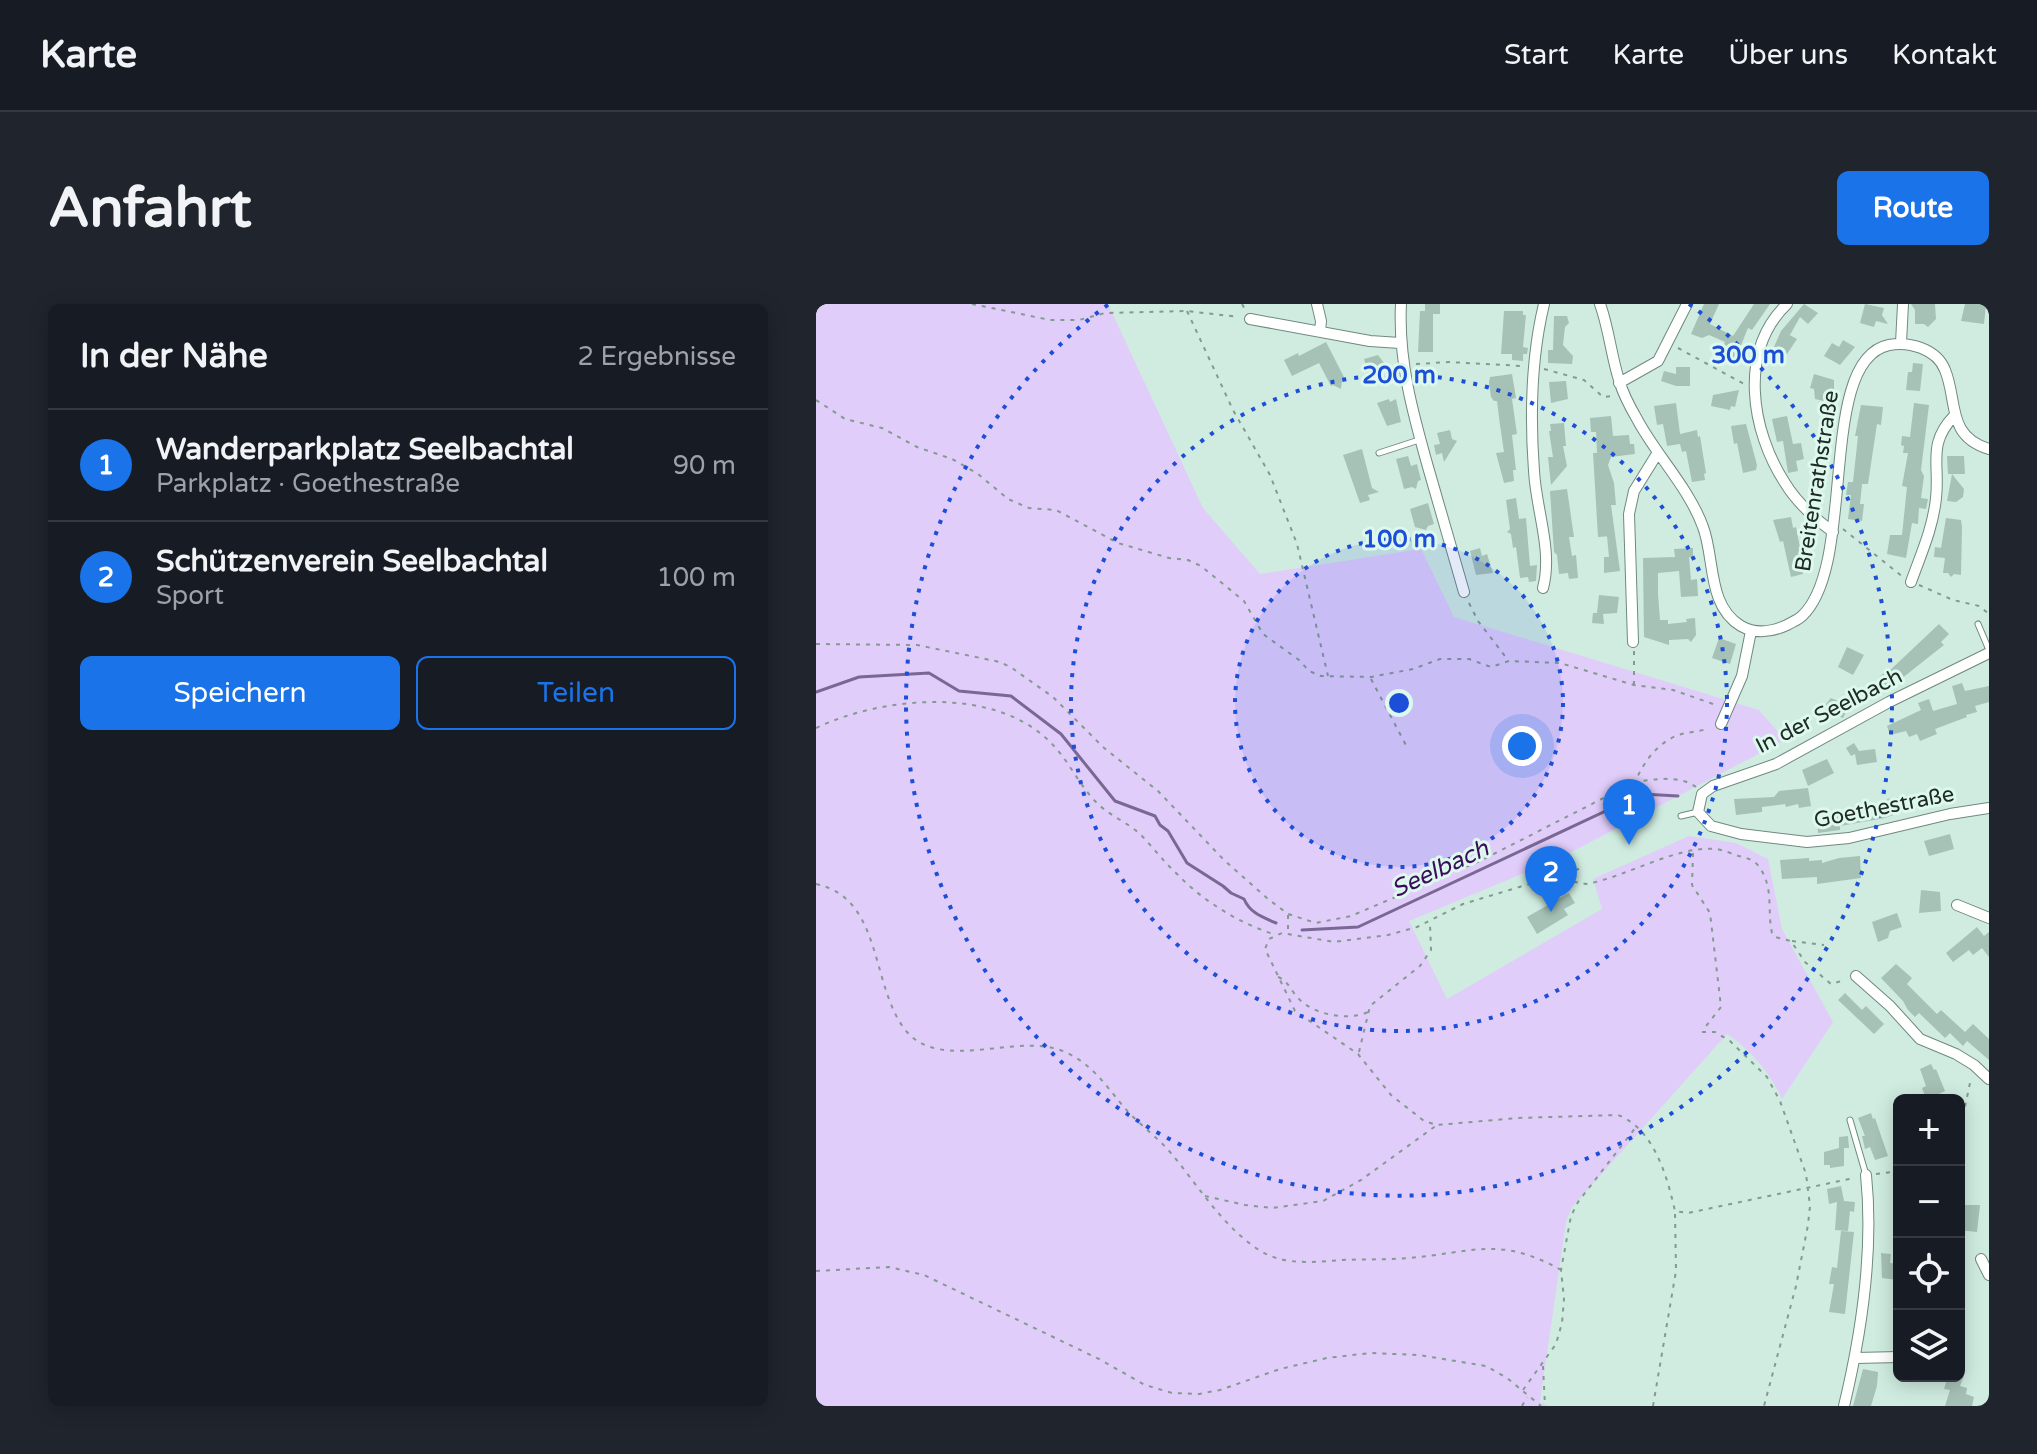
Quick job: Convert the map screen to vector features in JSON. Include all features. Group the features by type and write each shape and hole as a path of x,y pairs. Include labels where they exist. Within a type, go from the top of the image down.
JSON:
{"street":[{"path":"1317,304 1320,332"},
{"path":"1401,304 1400,343 1421,439 1464,592"},
{"path":"1543,588 1548,570 1534,472 1537,367 1544,304"},
{"path":"1600,304 1619,383 1657,454 1689,499 1704,528 1719,600 1737,624 1751,631 1742,676 1721,724"},
{"path":"1619,383 1658,361 1687,304"},
{"path":"1787,304 1763,336 1755,361 1754,389 1762,431 1778,472 1809,514 1833,532"},
{"path":"1903,304 1901,343 1928,352 1945,368 1954,416 1966,436 1989,449"},
{"path":"1250,319 1370,341 1400,343"},
{"name":"Breitenrathstraße","path":"1751,631 1775,630 1802,617 1814,601 1829,559 1841,439 1853,383 1865,359 1877,349 1901,343"},
{"path":"1911,582 1928,540 1936,498 1936,450 1941,429 1954,416"},
{"path":"1633,642 1629,514 1634,491 1657,454"},
{"name":"In der Seelbach","path":"1702,794 1713,786 1776,764 1989,651"},
{"path":"1698,812 1702,794"},
{"name":"Goethestraße","path":"1698,812 1711,826 1741,834 1807,842 1849,838 1989,808"},
{"path":"1957,905 1989,918"},
{"path":"1856,976 1890,1006 1920,1039 1974,1065 1989,1079"},
{"path":"1844,1406 1856,1358 1867,1274 1869,1211 1866,1175"},
{"path":"1981,1259 1989,1275"},
{"path":"1856,1358 1893,1357"}],"lane":[{"path":"1379,453 1421,439"},
{"path":"1978,624 1989,651"},
{"path":"1681,816 1698,812"},
{"path":"1850,1120 1866,1175"}],"path":[{"path":"972,304 1050,320 1079,320 1105,313 1187,311 1250,319"},
{"path":"996,304 1001,309"},
{"path":"1187,311 1233,410 1276,489 1297,544 1328,677"},
{"path":"1669,343 1754,389"},
{"path":"1416,364 1449,362 1537,367 1576,376 1603,397"},
{"path":"816,400 845,419 882,428 917,447 952,459 978,474 1008,499 1029,508 1056,510 1118,543 1201,566 1244,601 1263,634 1309,671 1328,677 1371,677 1413,669 1440,659 1469,659 1491,667 1509,661 1560,663 1634,685 1673,690 1728,709"},
{"path":"1848,530 1911,582 1953,600 1979,606 1989,614"},
{"path":"1464,592 1478,621 1509,661"},
{"path":"1633,642 1634,685"},
{"path":"816,644 917,645 1000,662 1012,668 1053,697 1103,747 1158,791 1224,860 1288,914 1316,923 1351,916 1480,861 1635,782 1675,779 1694,784 1702,794"},
{"path":"1371,677 1408,749"},
{"path":"816,727 862,711 911,702 959,704 1025,724 1058,750 1093,800 1138,833 1194,890 1248,925 1274,935 1288,934 1334,942 1388,935 1430,922 1463,904 1579,869"},
{"path":"1635,782 1643,764 1659,746 1679,735 1721,724"},
{"path":"1566,873 1575,882 1586,884 1693,851 1714,849 1756,863 1762,870 1771,901 1772,933 1775,937 1824,945"},
{"path":"1693,851 1692,885 1710,913 1721,1007 1702,1032 1715,1032 1730,1041 1775,1088 1800,1153 1810,1206 1796,1286 1764,1406"},
{"path":"816,884 833,888 858,913 895,1012 916,1040 946,1049 968,1051 1030,1044 1050,1046 1081,1060 1099,1075 1131,1114 1170,1152 1204,1196 1252,1245 1276,1258 1291,1262 1408,1258 1493,1247 1529,1254 1561,1270"},
{"path":"1288,914 1288,934"},
{"path":"1358,1054 1370,1006 1426,958 1432,945 1430,922"},
{"path":"1274,935 1266,943 1265,949 1295,1011 1358,1054 1398,1101 1424,1121 1437,1125 1609,1113 1637,1126 1657,1155 1675,1211 1677,1250 1674,1291 1653,1406"},
{"path":"1791,941 1805,962 1831,984 1856,976"},
{"path":"1277,976 1285,979 1298,999 1308,1006 1340,1015 1369,1011"},
{"path":"1965,1108 1974,1065"},
{"path":"1204,1196 1272,1208 1323,1201 1361,1180 1437,1125"},
{"path":"1523,1391 1556,1344 1562,1323 1564,1299 1561,1270 1568,1225 1575,1208 1637,1126"},
{"path":"1675,1211 1688,1213 1711,1209 1893,1172"},
{"path":"816,1271 889,1267 924,1275 1099,1359 1145,1385 1172,1393 1199,1394 1220,1390 1280,1369 1327,1358 1370,1353 1419,1355 1486,1366 1543,1406"},
{"path":"1543,1365 1543,1406"},
{"path":"1522,1406 1528,1396"}],"shaded area":[{"path":"816,304 1108,304 1203,508 1260,574 1421,549 1454,617 1759,710 1785,740 1560,858 1409,921 1447,999 1602,909 1593,879 1689,836 1736,843 1768,859 1782,929 1833,1022 1782,1099 1759,1063 1727,1034 1572,1207 1566,1222 1540,1402 1548,1406 816,1406"}],"building":[{"path":"1425,304 1440,304 1440,314 1433,314 1433,352 1418,352 1420,311 1425,311"},
{"path":"1704,304 1719,304 1710,324 1733,336 1754,304 1770,304 1752,330 1748,328 1735,360 1720,354 1725,342 1709,335 1702,338 1691,334"},
{"path":"1804,304 1818,313 1808,324 1800,317 1790,335 1784,332 1797,339 1787,354 1774,347 1781,331"},
{"path":"1865,304 1884,308 1882,315 1888,324 1876,321 1874,327 1860,323"},
{"path":"1911,304 1935,304 1936,319 1928,327 1915,324 1915,310"},
{"path":"1965,304 1986,304 1984,324 1961,321"},
{"path":"1504,311 1523,311 1526,315 1523,347 1528,348 1527,354 1523,354 1523,361 1512,360 1512,354 1501,354"},
{"path":"1554,316 1567,316 1569,323 1565,327 1563,345 1573,356 1572,364 1548,363 1548,350 1553,350"},
{"path":"1843,340 1855,347 1840,365 1824,356 1832,343 1839,347"},
{"path":"1326,342 1345,379 1342,380 1341,389 1331,386 1319,363 1292,376 1284,360"},
{"path":"1378,355 1384,363 1382,367 1386,382 1371,386 1364,359"},
{"path":"1913,363 1923,364 1920,391 1906,390 1908,372 1912,372"},
{"path":"1676,367 1690,367 1690,386 1661,381 1664,371 1676,374"},
{"path":"1512,374 1516,398 1512,399 1517,434 1512,435 1516,470 1513,470 1514,481 1504,483 1496,453 1504,452 1497,401 1491,397 1489,382 1490,377"},
{"path":"1814,374 1834,380 1828,402 1815,399 1814,389 1810,388"},
{"path":"1566,381 1568,399 1551,403 1549,382"},
{"path":"1739,390 1735,407 1731,406 1730,410 1711,406 1713,395"},
{"path":"1389,399 1390,402 1396,399 1401,422 1387,426 1377,403"},
{"path":"1676,403 1680,434 1697,430 1700,436 1705,480 1692,482 1686,451 1682,452 1680,444 1667,446 1663,424 1657,425 1654,406"},
{"path":"1914,403 1929,405 1921,470 1924,476 1921,498 1928,499 1926,509 1919,508 1918,524 1912,523 1906,558 1887,554 1890,535 1902,535 1907,487 1902,486 1908,453 1903,453 1904,446 1901,445 1902,436 1910,437"},
{"path":"1861,405 1883,407 1881,425 1877,424 1868,484 1862,484 1862,521 1848,519 1851,495 1846,495 1848,482 1853,482 1858,436 1855,436"},
{"path":"1611,416 1613,436 1629,435 1635,454 1611,457 1608,465 1614,483 1616,505 1611,505 1620,571 1604,573 1604,557 1609,557 1607,536 1598,537 1593,453 1597,453 1596,432 1591,432 1590,418"},
{"path":"1787,416 1793,444 1801,443 1804,459 1796,461 1798,471 1788,473 1783,441 1777,442 1772,419"},
{"path":"1564,423 1566,446 1563,446 1567,466 1551,485 1548,457 1553,457 1550,424"},
{"path":"1746,424 1757,465 1756,470 1743,473 1731,426"},
{"path":"1450,430 1452,439 1457,441 1444,462 1442,453 1436,455 1434,445 1440,444 1437,433"},
{"path":"1362,449 1372,488 1379,492 1368,495 1370,500 1360,503 1343,455"},
{"path":"1408,456 1411,466 1417,464 1421,480 1416,489 1404,489 1396,459"},
{"path":"1947,456 1964,456 1965,474 1948,474"},
{"path":"1952,474 1964,489 1963,497 1956,502 1947,501"},
{"path":"1567,489 1574,537 1569,537 1572,556 1576,555 1578,578 1569,579 1568,573 1559,574 1554,552 1550,491"},
{"path":"1516,498 1519,519 1526,518 1530,566 1537,565 1536,581 1529,582 1528,577 1520,578 1516,547 1513,548 1511,534 1507,532 1510,529 1506,500"},
{"path":"1428,503 1434,524 1426,530 1415,527 1410,509"},
{"path":"1791,517 1807,560 1806,567 1802,568 1803,574 1791,577 1783,541 1780,542 1773,520"},
{"path":"1946,518 1961,520 1962,527 1961,575 1951,577 1943,573 1945,558 1934,557 1935,547 1941,548"},
{"path":"1480,548 1482,556 1487,554 1493,573 1476,575 1470,551"},
{"path":"1693,548 1693,557 1689,557 1691,580 1697,579 1698,596 1681,597 1679,571 1658,573 1658,594 1660,620 1668,620 1668,624 1695,618 1696,635 1691,642 1688,639 1669,640 1669,645 1644,637 1643,558 1675,557 1674,549"},
{"path":"1599,595 1619,597 1617,613 1603,614 1604,624 1592,623 1593,613 1597,613"},
{"path":"1939,624 1949,634 1941,642 1944,645 1882,694 1874,687 1880,680 1878,678"},
{"path":"1719,638 1736,644 1730,664 1712,658"},
{"path":"1847,647 1864,655 1853,675 1838,667"},
{"path":"1962,683 1965,691 1989,686 1989,702 1975,706 1977,712 1935,729 1937,734 1920,741 1917,734 1909,737 1906,731 1890,735 1887,726 1921,710 1918,703 1929,699 1933,711 1957,704 1952,686"},
{"path":"1831,698 1849,706 1843,718 1821,710"},
{"path":"1854,743 1859,751 1875,749 1877,762 1857,765 1855,754 1851,756 1846,748"},
{"path":"1827,759 1834,773 1808,786 1802,770"},
{"path":"1808,788 1811,806 1799,808 1798,804 1786,807 1785,804 1762,807 1762,812 1736,815 1734,799 1774,797 1779,791"},
{"path":"1909,795 1911,809 1885,818 1840,826 1840,830 1818,833 1817,816 1853,815 1851,807 1869,803 1871,810 1888,807 1887,799"},
{"path":"1950,834 1954,849 1929,856 1924,841"},
{"path":"1860,856 1861,878 1817,884 1817,877 1782,879 1780,860 1809,858 1809,861 1822,860 1822,863"},
{"path":"1921,890 1940,892 1941,911 1919,913"},
{"path":"1569,893 1575,903 1564,909 1568,915 1537,934 1527,917"},
{"path":"1897,913 1902,927 1890,931 1888,938 1878,942 1872,922"},
{"path":"1977,927 1984,936 1989,932 1989,957 1982,948 1973,955 1969,950 1953,962 1946,953"},
{"path":"1896,964 1912,978 1907,984 1937,1014 1941,1010 1965,1032 1973,1024 1989,1039 1989,1060 1967,1041 1963,1046 1950,1033 1945,1038 1919,1013 1915,1017 1908,1010 1881,978"},
{"path":"1845,993 1862,1010 1866,1006 1884,1024 1874,1034 1838,1000"},
{"path":"1931,1064 1945,1091 1924,1094 1922,1088 1926,1086 1920,1069"},
{"path":"1871,1113 1888,1156 1875,1160 1870,1147 1865,1149 1862,1136 1865,1136 1858,1118"},
{"path":"1848,1136 1849,1148 1844,1148 1844,1166 1830,1168 1830,1165 1824,1165 1824,1152 1839,1148 1839,1137"},
{"path":"1841,1186 1844,1201 1855,1202 1854,1212 1850,1211 1848,1231 1835,1230 1837,1202 1829,1204 1827,1189"},
{"path":"1965,1205 1980,1205 1977,1232 1965,1231"},
{"path":"1841,1231 1854,1232 1845,1314 1829,1312 1834,1284 1829,1284 1832,1267 1837,1268"},
{"path":"1881,1253 1891,1254 1893,1279 1882,1278"},
{"path":"1863,1369 1878,1372 1877,1386 1871,1406 1853,1406"},
{"path":"1946,1382 1962,1382 1960,1386 1967,1388 1966,1394 1974,1397 1972,1406 1945,1406 1950,1390 1944,1389"}],"waterway":[{"name":"Seelbach","path":"816,692 859,677 929,673 959,691 1011,696 1061,734 1115,801 1155,816 1187,863 1244,899 1257,914 1276,923"},
{"name":"Seelbach","path":"1302,930 1358,927 1642,794 1678,796"}],"place":[{"name":"Wanderparkplatz Seelbachtal","path":"1629,845"},
{"name":"Schützenverein Seelbachtal","path":"1551,912"}]}
